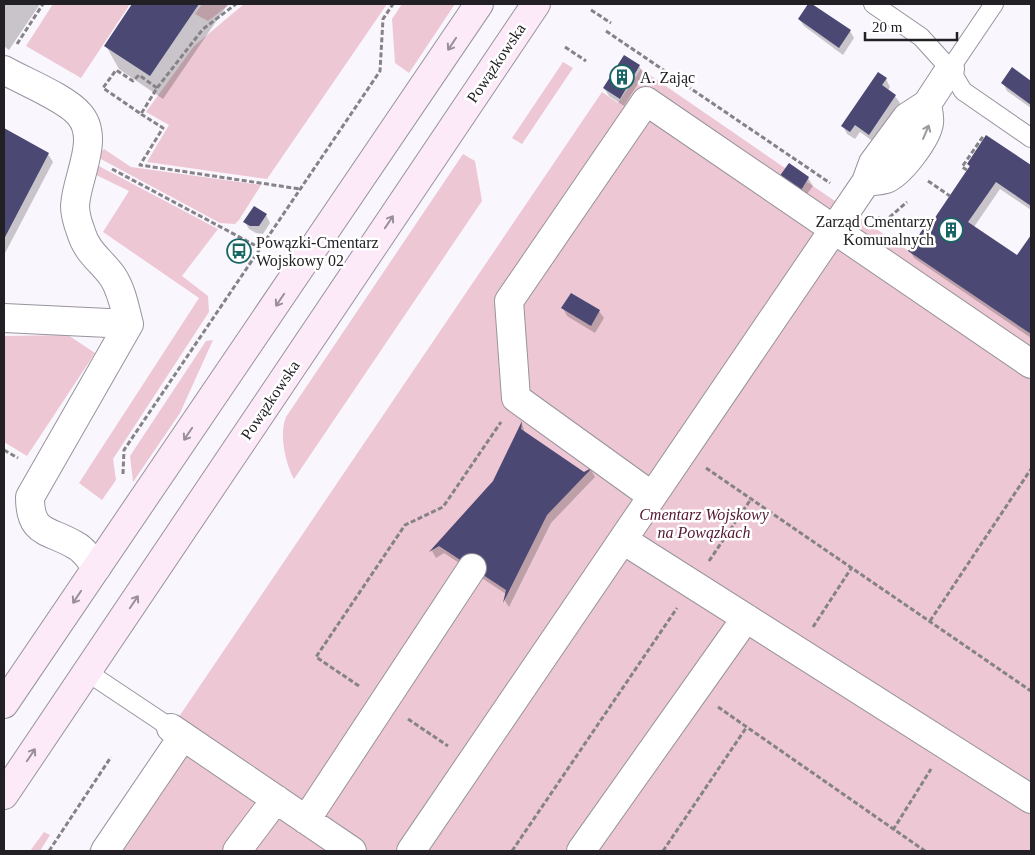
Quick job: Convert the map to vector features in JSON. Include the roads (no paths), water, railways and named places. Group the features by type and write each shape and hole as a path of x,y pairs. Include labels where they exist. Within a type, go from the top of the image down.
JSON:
{"main road":[{"path":"4,704 479,4"},
{"name":"Powązkowska","path":"4,795 536,4"}],"street":[{"path":"9,59 80,114 86,125 88,139 75,207 81,234 92,255 113,277 124,301 129,324 30,497 30,515 39,528 77,546 97,567"},
{"path":"411,851 834,229 860,190 873,163 907,116 927,104 950,69"},
{"path":"652,496 516,398 509,301 646,101 1031,364"},
{"path":"4,318 129,324"},
{"path":"623,540 1031,799"},
{"path":"306,820 472,568"},
{"path":"581,851 746,618"},
{"path":"105,851 177,732 352,851"},
{"path":"237,851 276,799"}],"lane":[{"path":"873,4 922,37 950,69 963,91 1031,138"},
{"path":"950,69 994,4"},
{"path":"87,672 177,732"}],"place":[{"name":"A. Zając","path":"622,77"},
{"name":"Zarząd Cmentarzy Komunalnych","path":"951,230"},
{"name":"Powązki-Cmentarz Wojskowy 02","path":"239,251"}],"park label":[{"name":"Cmentarz Wojskowy na Powązkach","path":"704,523"}]}
